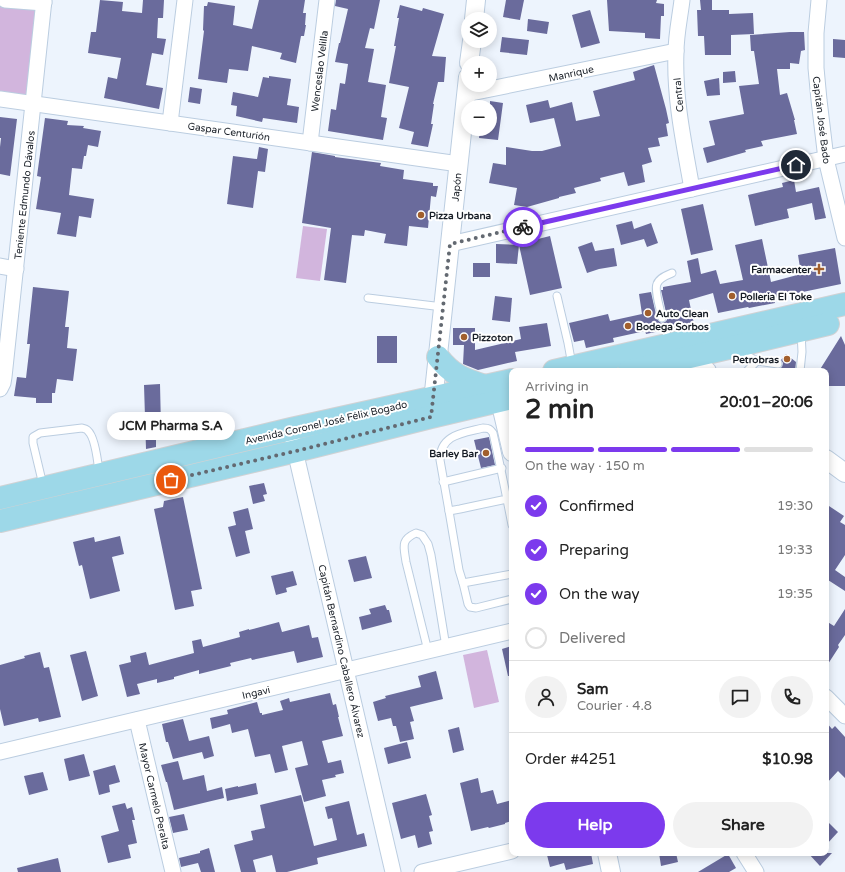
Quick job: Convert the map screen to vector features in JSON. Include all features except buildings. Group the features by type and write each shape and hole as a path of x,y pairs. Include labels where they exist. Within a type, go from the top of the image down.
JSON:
{"main road":[{"path":"566,368 668,337 845,304"},
{"path":"642,368 845,319"},
{"path":"438,356 446,367 460,377 499,395"},
{"name":"Avenida Coronel José Félix Bogado","path":"6,495 43,488 290,429 432,408 499,395 509,383"},
{"name":"Avenida Coronel José Félix Bogado","path":"0,521 296,451 432,408"}],"street":[{"path":"5,0 44,2"},
{"path":"170,123 185,0"},
{"name":"Wenceslao Velilla","path":"310,143 327,0"},
{"path":"475,12 476,0"},
{"name":"Central","path":"682,0 676,51 676,82 679,114 692,189"},
{"name":"Capitán José Bado","path":"819,0 816,33 816,68 826,158 845,238"},
{"name":"Teniente Edmundo Dávalos","path":"0,389 4,377 44,2"},
{"name":"Manrique","path":"497,81 676,51"},
{"name":"Japón","path":"432,408 466,92"},
{"name":"Gaspar Centurión","path":"0,99 458,164"},
{"path":"450,244 845,154"},
{"path":"0,266 16,269"},
{"path":"668,337 703,368"},
{"path":"499,395 509,439"},
{"name":"Capitán Bernardino Caballero Álvarez","path":"290,429 393,872"},
{"path":"829,461 845,473"},
{"name":"Ingavi","path":"0,752 509,632"},
{"path":"829,701 845,716"},
{"name":"Mayor Carmelo Peralta","path":"137,720 173,872"},
{"path":"422,872 509,852"},
{"path":"608,856 612,872"},
{"path":"746,856 756,872"}],"lane":[{"path":"662,318 656,285 665,276 672,273"},
{"path":"557,296 568,343 563,368"},
{"path":"368,298 443,307"},
{"path":"799,368 802,352 800,330"},
{"path":"732,347 757,361 778,364"},
{"path":"750,368 757,361"},
{"path":"43,488 33,443 34,437 40,433 82,428 87,429 94,443 100,474"},
{"path":"449,511 509,499 491,429 483,428 451,437 440,452 440,460 459,570 468,604 470,607 476,608 509,600"},
{"path":"443,482 502,468"},
{"path":"428,651 404,550 405,540 408,536 416,533 422,535 428,544 431,555 446,647"},
{"path":"463,583 509,575"}],"shaded area":[{"path":"0,0 36,0 28,96 0,91"},
{"path":"303,226 327,229 320,281 296,278"},
{"path":"487,650 499,702 474,708 463,655"}],"way so far":[{"path":"171,480 296,451 431,417 450,244 523,227"}],"place":[{"name":"Pizza Urbana","path":"421,215"},
{"name":"Farmacenter","path":"819,269"},
{"name":"Polleria El Toke","path":"732,296"},
{"name":"Auto Clean","path":"648,313"},
{"name":"Bodega Sorbos","path":"628,326"},
{"name":"Pizzoton","path":"464,337"},
{"name":"Petrobras","path":"787,359"},
{"name":"Barley Bar","path":"486,453"},
{"name":"JCM Pharma S.A","path":"171,480"}],"route":[{"path":"523,227 796,165"}]}
